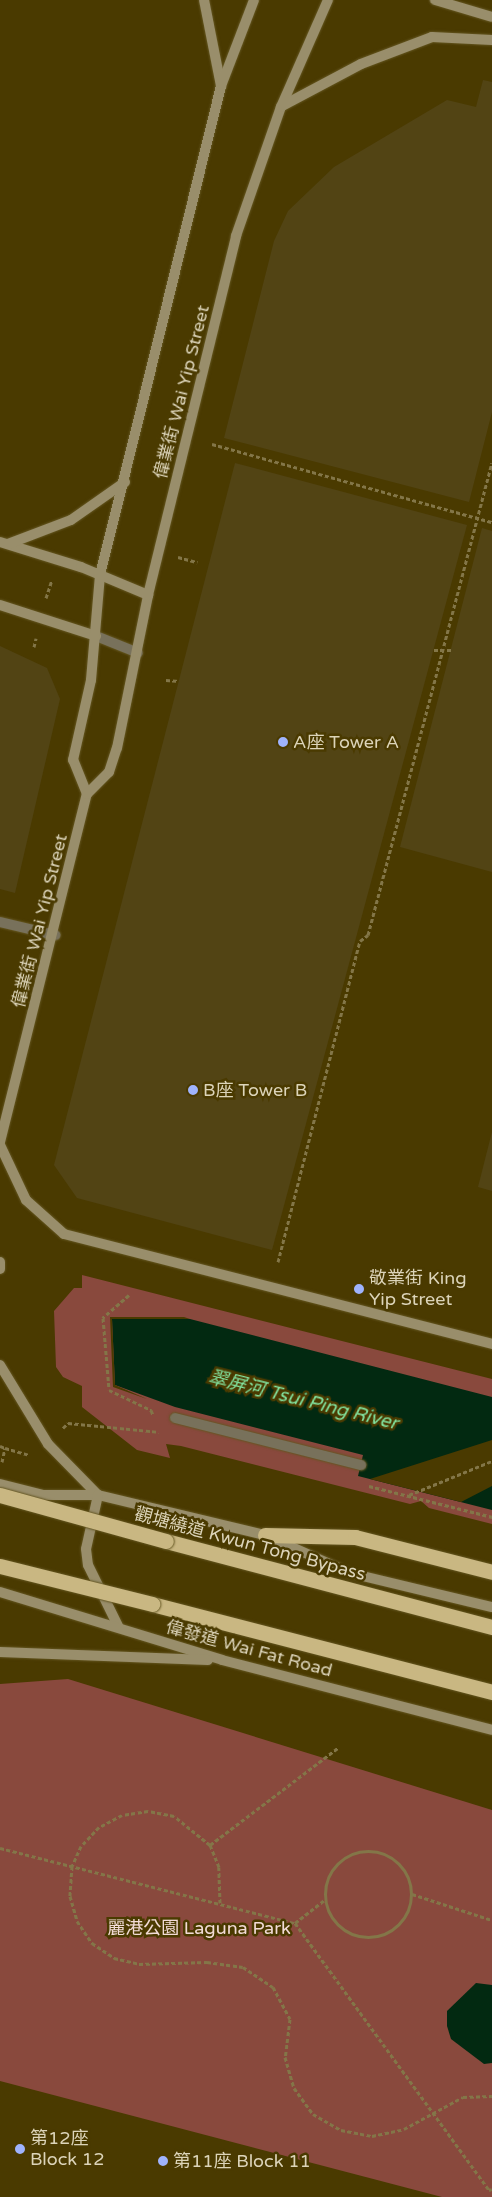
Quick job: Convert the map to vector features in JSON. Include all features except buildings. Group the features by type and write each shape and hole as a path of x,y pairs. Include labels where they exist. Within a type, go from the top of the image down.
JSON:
{"highway":[{"name":"觀塘繞道 Kwun Tong Bypass","path":"0,1495 492,1627"},
{"path":"265,1535 354,1537 492,1572"},
{"path":"0,1566 492,1692"}],"main road":[{"path":"204,0 221,86"},
{"name":"偉業街 Wai Yip Street","path":"87,794 73,760 96,636 100,575 125,482 221,86 254,0"},
{"name":"偉業街 Wai Yip Street","path":"0,1144 55,935 87,794 109,772 138,653 148,595 236,236 281,107 328,0"},
{"path":"435,0 492,17"},
{"path":"281,107 361,64 432,37 492,40"},
{"path":"4,542 71,520 125,482"},
{"path":"4,542 100,575 148,595"},
{"path":"0,605 96,636"},
{"path":"0,1144 26,1200 64,1234 492,1344"},
{"path":"0,1262 0,1269"},
{"path":"0,1365 48,1444 98,1495"},
{"path":"0,1484 43,1495 98,1495 265,1535 350,1573 492,1607"},
{"path":"98,1495 86,1549 88,1565 119,1628"},
{"name":"偉發道 Wai Fat Road","path":"0,1592 222,1660 492,1730"},
{"path":"0,1652 222,1660"}],"street":[{"path":"96,636 138,653"},
{"path":"0,922 55,935"},
{"path":"175,1418 361,1465"}],"path":[{"path":"212,444 492,522"},
{"path":"278,1262 360,941 368,935 492,464"},
{"path":"160,552 198,562"},
{"path":"434,650 451,650"},
{"path":"166,680 179,681"},
{"path":"129,1295 104,1318 109,1390 151,1410 158,1432"},
{"path":"0,1446 5,1448"},
{"path":"408,1496 492,1461"},
{"path":"210,1845 339,1747"},
{"path":"220,1903 219,1867 210,1845 174,1816 148,1811 122,1815 99,1827 81,1846 72,1866 70,1896 77,1921 92,1942 114,1958 139,1964 207,1962 243,1967 273,1987 290,2019 285,2057 294,2088 313,2114 341,2130 372,2136 404,2129 432,2110 463,2097 492,2096"},
{"path":"0,1848 295,1923 489,2190 492,2189"},
{"path":"361,1851 375,1851 401,1866 412,1894 402,1921 377,1937 348,1933 329,1914 324,1900 324,1887 333,1868 348,1855 361,1851"},
{"path":"412,1894 492,1920"},
{"path":"295,1923 324,1900"}],"shaded area":[{"path":"483,80 492,82 492,412 469,502 224,438 274,241 288,211 334,167 447,100 476,107"},
{"path":"235,463 467,525 272,1250 77,1198 54,1165"},
{"path":"482,528 492,531 492,872 400,847"},
{"path":"0,646 47,668 60,699 15,893 0,889"},
{"path":"492,1132 492,1191 478,1187"}],"green space":[{"path":"82,1275 492,1379 492,1524 429,1508 421,1501 410,1504 181,1446 166,1444 170,1458 137,1450 82,1407 82,1386 63,1377 56,1367 54,1311 74,1288 82,1288"},
{"name":"麗港公園 Laguna Park","path":"68,1679 492,1810 492,2197 442,2197 0,2081 0,1684"}],"water":[{"name":"翠屏河 Tsui Ping River","path":"112,1319 190,1319 492,1397 492,1510 358,1476 363,1455 175,1407 115,1385"},
{"path":"476,1983 492,1985 492,2063 484,2064 451,2039 447,2026 447,2011"}],"pier":[{"path":"110,1317 184,1317 190,1319 112,1319 115,1385 147,1399 113,1387"},
{"path":"492,1440 492,1486 461,1502 370,1479"}],"place":[{"name":"A座 Tower A","path":"283,742"},
{"name":"B座 Tower B","path":"193,1090"},
{"name":"敬業街 King Yip Street","path":"359,1289"},
{"name":"第12座 Block 12","path":"20,2149"},
{"name":"第11座 Block 11","path":"163,2161"}]}
